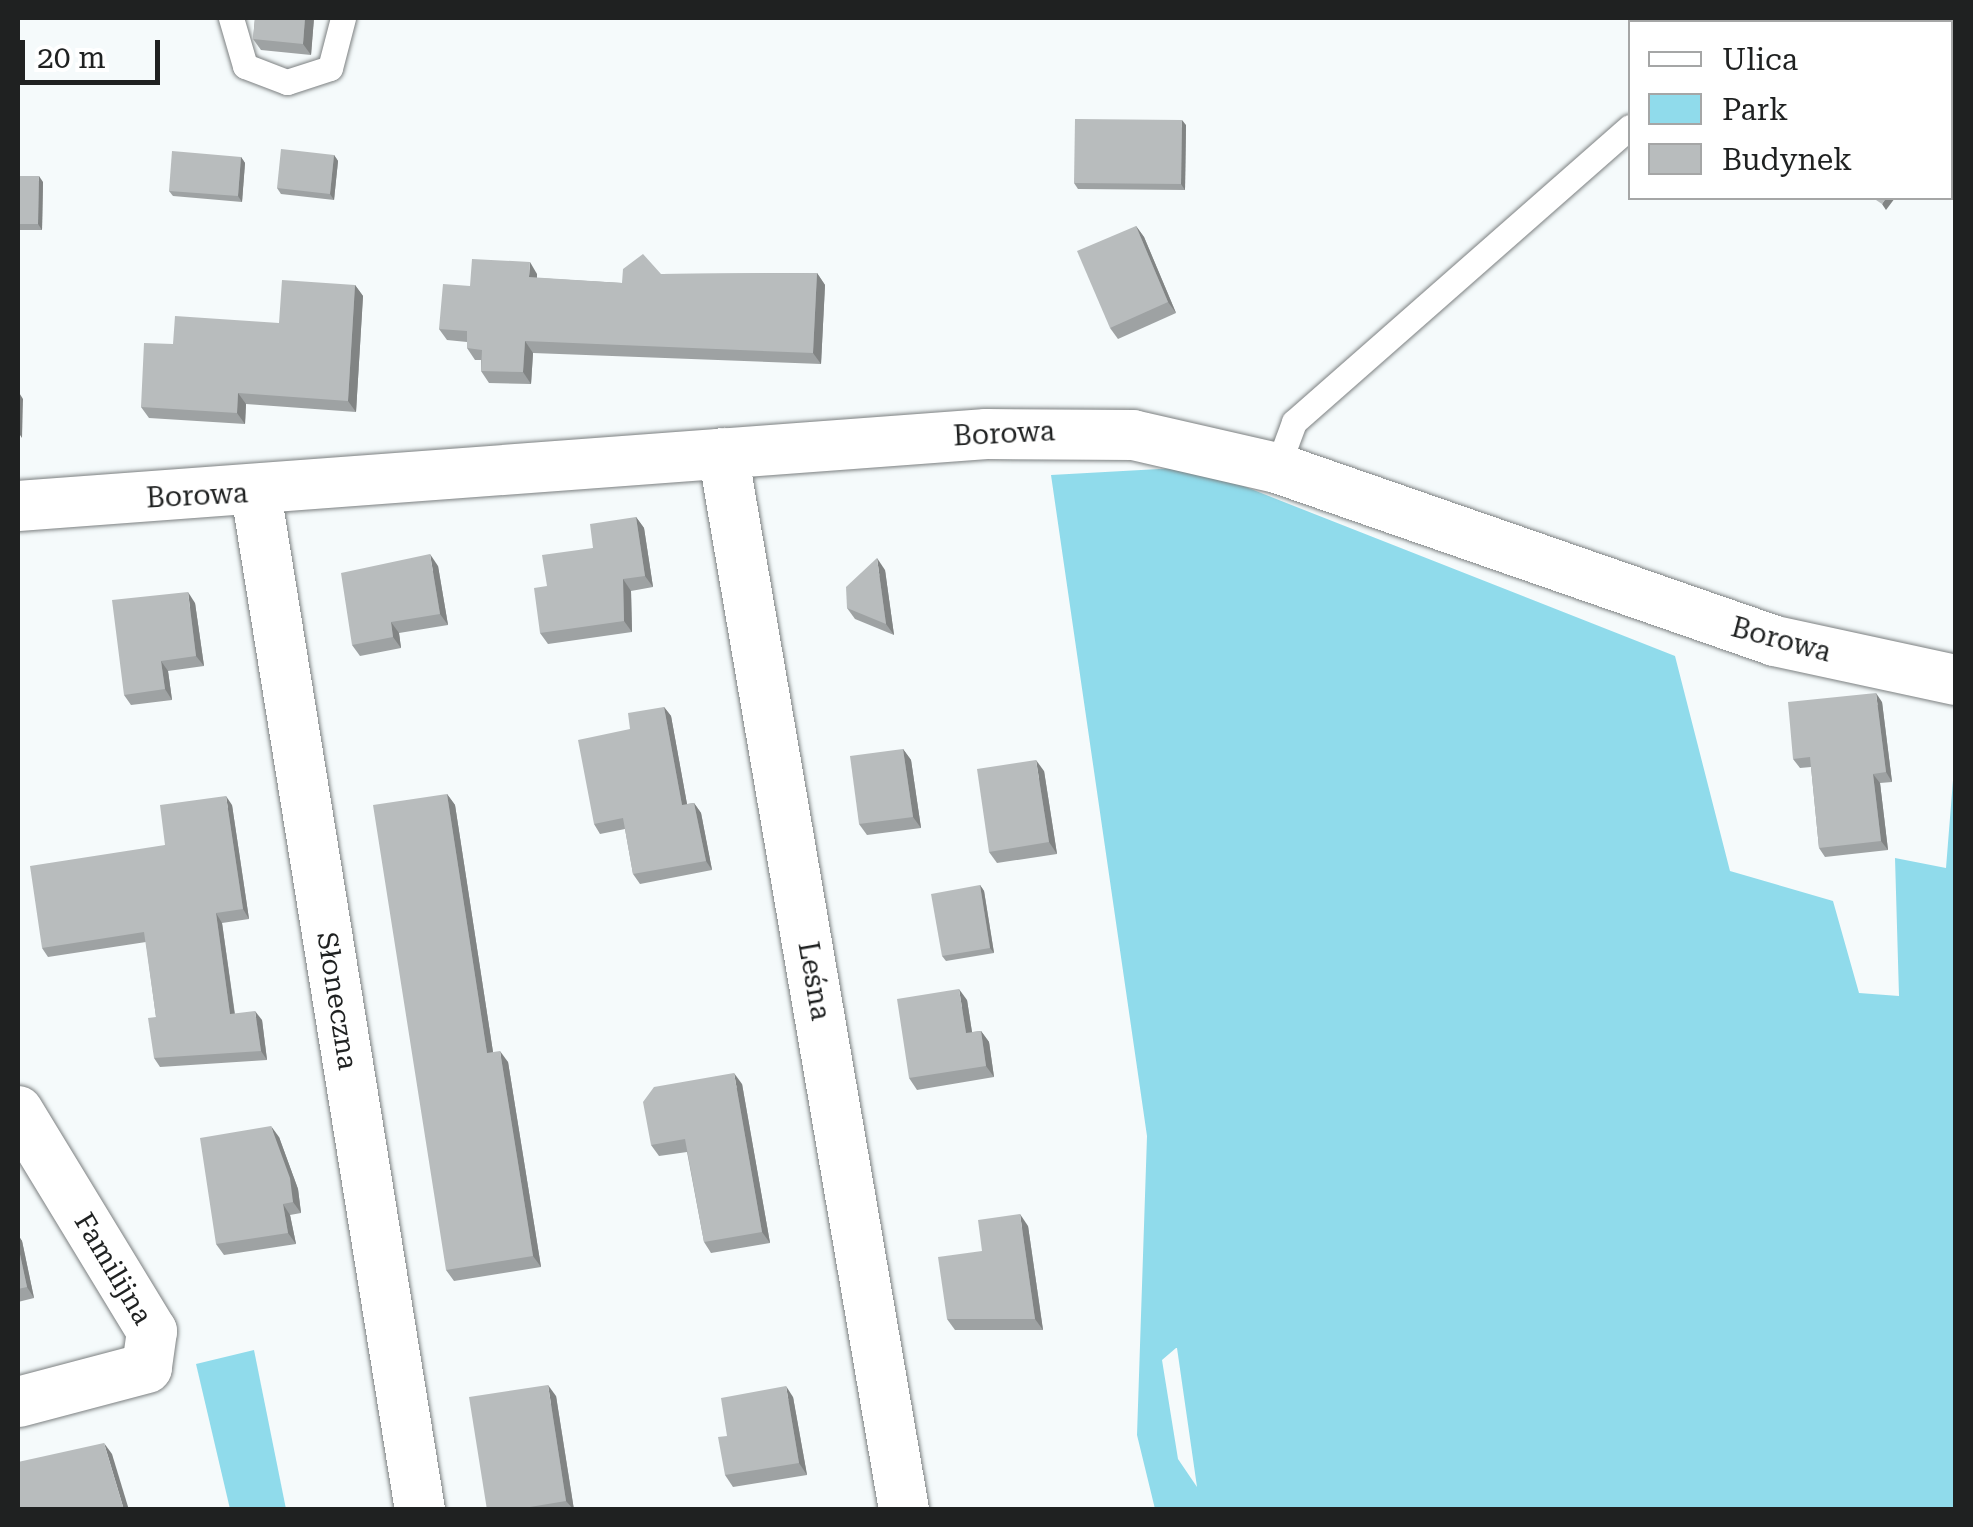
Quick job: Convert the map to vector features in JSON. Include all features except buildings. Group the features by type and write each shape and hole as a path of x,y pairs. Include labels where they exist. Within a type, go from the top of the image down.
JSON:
{"street":[{"name":"Borowa","path":"18,506 256,492 1054,430 1196,442 1757,635 1956,680"},
{"name":"Leśna","path":"724,453 904,1510"},
{"name":"Słoneczna","path":"256,492 420,1510"},
{"name":"Familijna","path":"18,1112 152,1331 147,1368 18,1402"}],"lane":[{"path":"231,18 230,40 244,66 287,82 330,68 342,18"},
{"path":"1277,468 1294,422 1628,128"}],"green space":[{"path":"1195,467 1675,656 1730,871 1833,901 1859,993 1899,996 1895,858 1946,868 1955,755 1955,1509 1155,1509 1137,1435 1147,1136 1051,475","holes":["1177,1348 1197,1487 1178,1459 1162,1360"]},
{"path":"254,1350 286,1509 230,1509 196,1364"}]}
